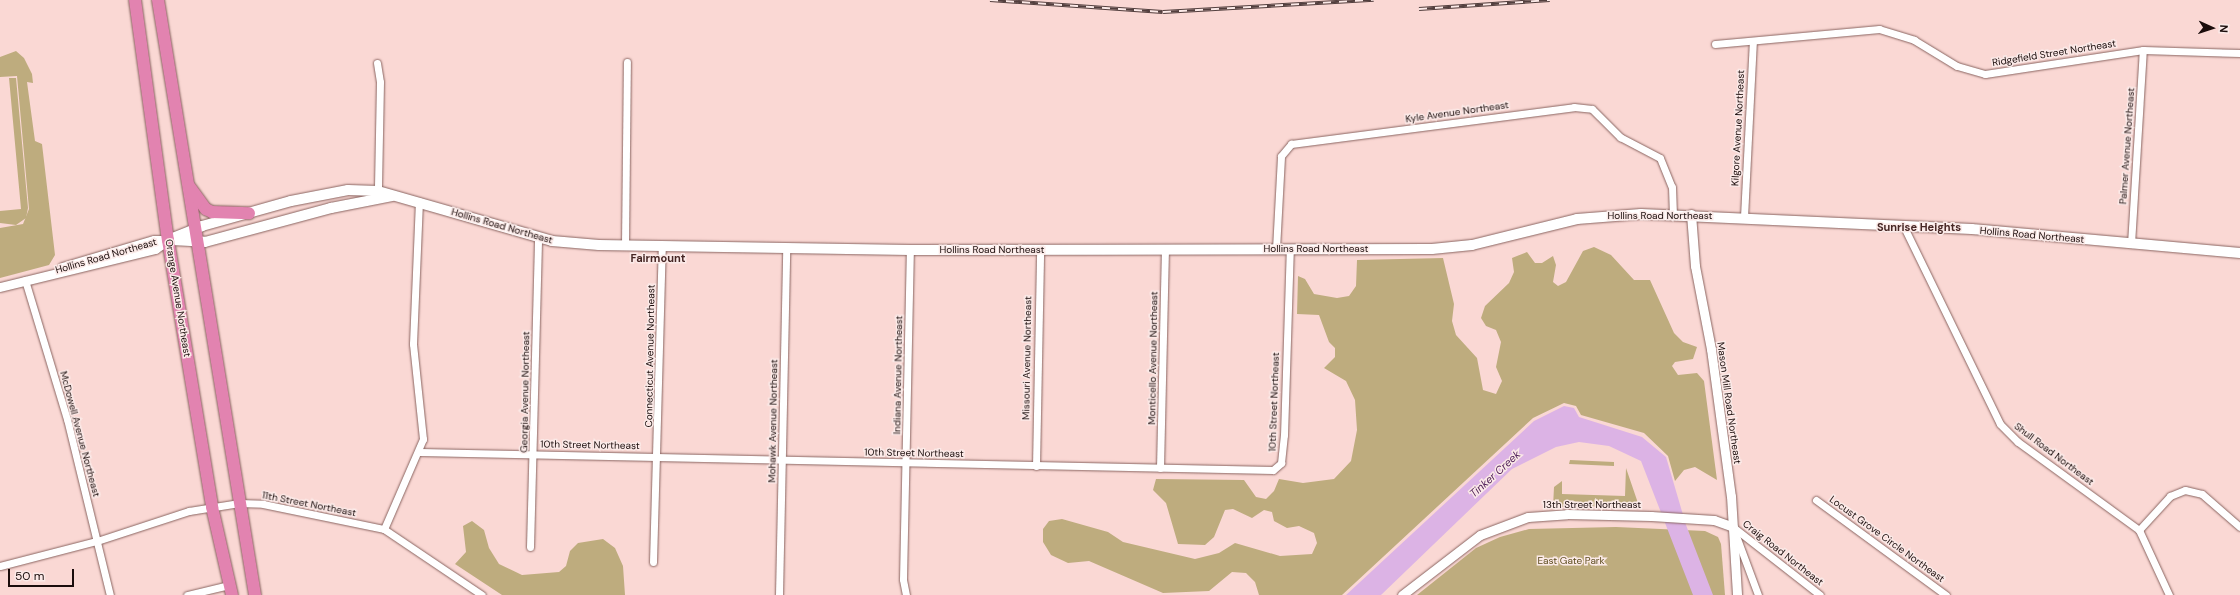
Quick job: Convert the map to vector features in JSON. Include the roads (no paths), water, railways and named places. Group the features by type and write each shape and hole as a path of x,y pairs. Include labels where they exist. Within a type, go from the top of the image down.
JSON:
{"highway":[{"name":"Orange Avenue Northeast","path":"136,0 168,240 212,506 230,590"},
{"path":"158,0 184,175 255,595"},
{"path":"184,175 192,194 206,209 222,214 249,213"}],"main road":[{"name":"Hollins Road Northeast","path":"168,240 193,230 249,213 331,192 378,191 419,201 538,237 572,244 910,250 1455,248 1577,219 1691,214 1903,225 2240,253"},
{"name":"Hollins Road Northeast","path":"168,240 196,242 394,195"}],"street":[{"name":"Ridgefield Street Northeast","path":"1714,44 1868,29 1889,31 1914,40 1957,66 1985,74 2143,50 2240,53"},
{"name":"Kilgore Avenue Northeast","path":"1744,217 1753,41"},
{"name":"Palmer Avenue Northeast","path":"2130,244 2143,50"},
{"path":"625,245 627,62"},
{"path":"377,63 380,90 378,191"},
{"name":"Kyle Avenue Northeast","path":"1276,249 1281,156 1291,144 1574,107 1592,109 1620,137 1660,158 1672,187 1673,214"},
{"path":"384,529 420,452 423,430 412,344 419,201"},
{"name":"Mason Mill Road Northeast","path":"1691,214 1695,266 1718,398 1733,527 1737,595"},
{"name":"Shull Road Northeast","path":"1903,225 2000,424 2018,442 2139,530 2169,595"},
{"name":"Georgia Avenue Northeast","path":"530,548 534,454 538,237"},
{"name":"Hollins Road Northeast","path":"0,288 24,280 155,249 168,240"},
{"name":"Connecticut Avenue Northeast","path":"654,562 658,457 662,246"},
{"name":"Mohawk Avenue Northeast","path":"779,595 783,460 786,248"},
{"name":"10th Street Northeast","path":"420,452 1258,470 1280,466 1290,249"},
{"name":"Indiana Avenue Northeast","path":"906,595 903,579 907,463 910,250"},
{"name":"Missouri Avenue Northeast","path":"1036,466 1040,250"},
{"name":"Monticello Avenue Northeast","path":"1160,468 1165,250"},
{"name":"McDowell Avenue Northeast","path":"24,280 67,419 110,595"},
{"path":"2139,530 2164,502 2177,492 2198,492 2240,527"},
{"name":"Locust Grove Circle Northeast","path":"1816,500 1946,595"},
{"name":"11th Street Northeast","path":"0,566 97,541 212,506 239,503 263,504 384,529 482,595"},
{"name":"13th Street Northeast","path":"1402,595 1464,546 1511,521 1548,514 1651,516 1714,520 1733,527"},
{"path":"1733,527 1758,595"},
{"name":"Craig Road Northeast","path":"1733,527 1820,595"},
{"path":"187,595 230,590"}],"water":[{"name":"Tinker Creek","path":"1564,406 1574,408 1579,417 1642,437 1666,457 1686,525 1713,595 1693,595 1641,461 1609,446 1579,442 1556,447 1512,469 1381,595 1346,595 1534,421"}],"railway":[{"path":"990,0 1163,12 1374,0"},
{"path":"1419,9 1550,0"}],"district":[{"name":"Sunrise Heights","path":"1919,227"},
{"name":"Fairmount","path":"658,258"}],"park label":[{"name":"East Gate Park","path":"1571,561"}]}
